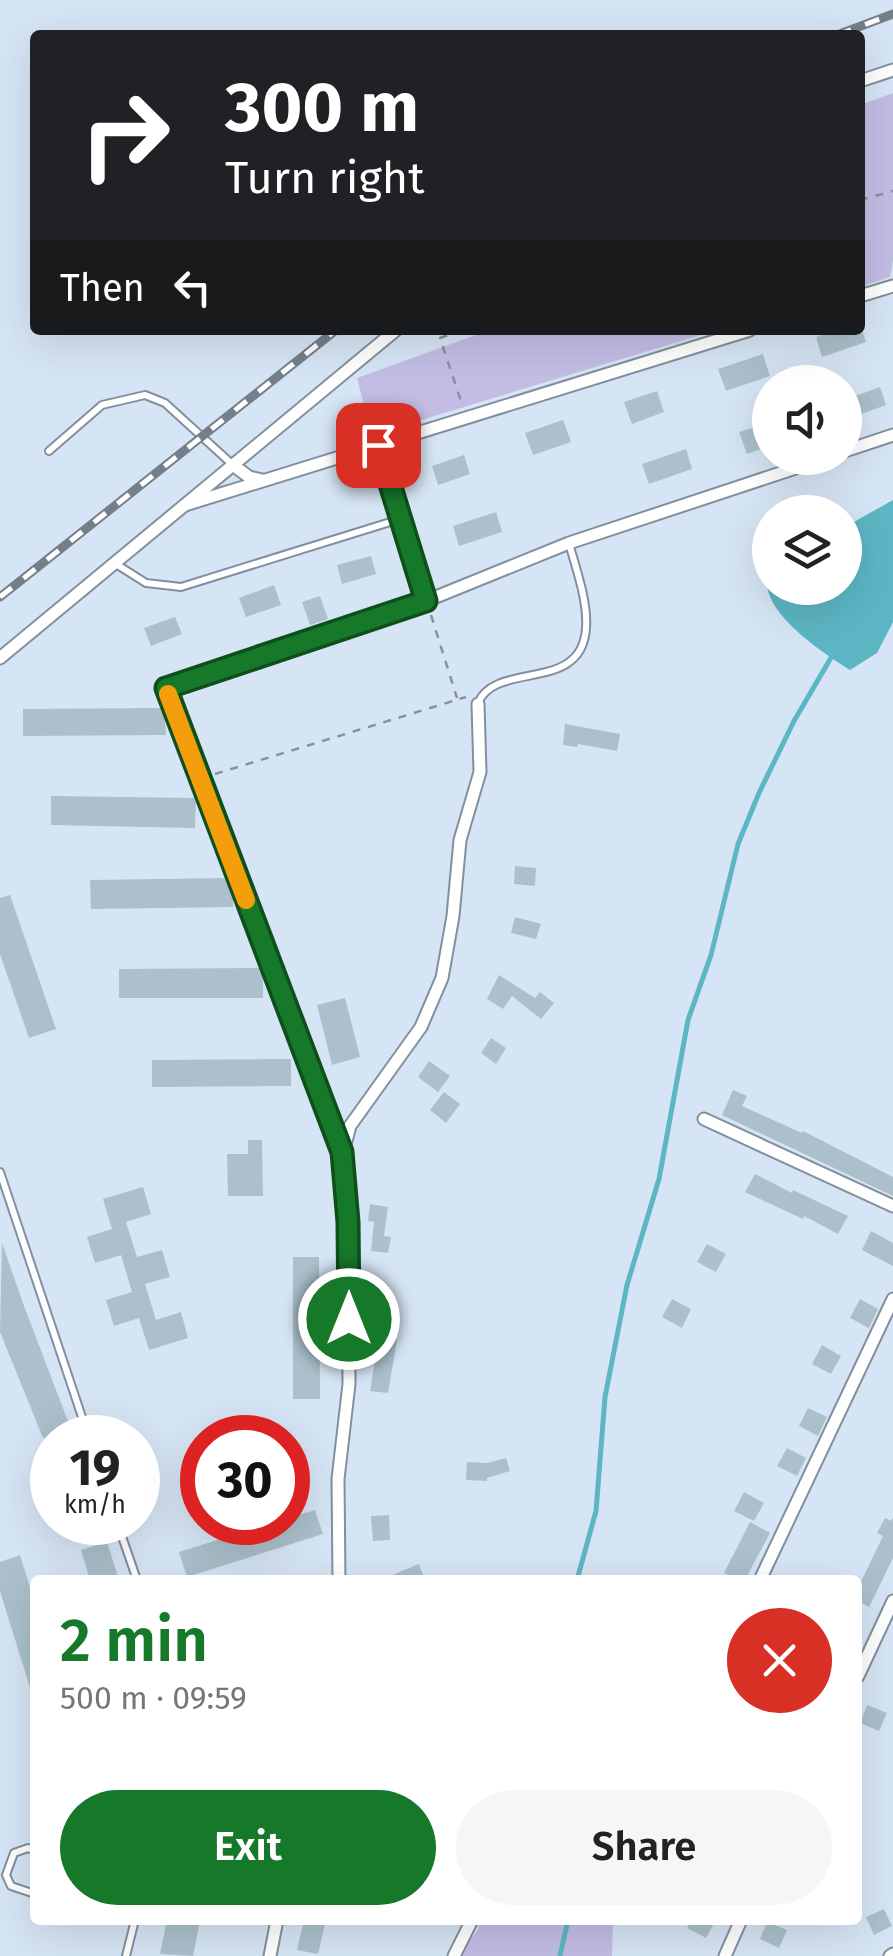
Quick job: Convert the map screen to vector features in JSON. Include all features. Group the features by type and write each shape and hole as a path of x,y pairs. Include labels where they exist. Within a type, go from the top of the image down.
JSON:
{"street":[{"path":"865,79 893,70"},
{"path":"865,294 893,286"},
{"path":"0,658 390,335"},
{"path":"185,505 734,335"},
{"path":"862,446 893,436"},
{"path":"378,445 426,601"},
{"path":"233,465 249,477 262,480"},
{"path":"339,1575 338,1479 349,1384 348,1222 342,1152 166,688 426,601 570,542 774,475"},
{"path":"342,1152 350,1126 422,1026 442,978 460,840 480,772 480,698"},
{"path":"704,1119 893,1206"},
{"path":"762,1575 893,1300"},
{"path":"862,1667 893,1601"},
{"path":"270,1956 276,1925"},
{"path":"454,1956 470,1925"},
{"path":"726,1956 739,1925"}],"lane":[{"path":"49,451 102,405 145,395 166,403 233,465"},
{"path":"115,563 146,583 181,587 400,519"},
{"path":"480,698 494,685 558,668 578,653 585,642 587,625 570,542"},
{"path":"0,1172 81,1415"},
{"path":"126,1545 135,1575"},
{"path":"30,1849 14,1853 6,1876 12,1886 30,1892"},
{"path":"126,1956 134,1925"}],"path":[{"path":"865,199 893,191"},
{"path":"448,335 440,338 466,418"},
{"path":"426,601 458,699"},
{"path":"200,778 458,699 480,698"}],"shaded area":[{"path":"893,93 893,260 890,277 865,285 865,103"},
{"path":"476,335 701,335 372,435 357,378"},
{"path":"479,1925 613,1925 612,1956 458,1956"}],"water":[{"path":"893,500 893,622 877,653 850,670 813,644 775,605 862,605 862,517"}],"building":[{"path":"864,335 866,342 822,357 816,337"},
{"path":"763,354 766,365 752,365 752,382 726,391 718,369"},
{"path":"880,387 886,405 862,414 862,394"},
{"path":"657,391 664,412 632,424 624,402"},
{"path":"563,420 571,442 533,455 525,433"},
{"path":"752,428 752,452 747,454 739,432"},
{"path":"686,449 692,469 649,484 642,464"},
{"path":"464,455 470,474 438,485 432,466"},
{"path":"496,512 502,532 459,546 453,526"},
{"path":"371,556 376,574 342,584 337,565"},
{"path":"274,585 281,605 246,617 239,598"},
{"path":"320,596 328,619 310,625 302,602"},
{"path":"175,617 182,634 151,646 144,628"},
{"path":"164,708 166,735 23,736 23,709"},
{"path":"565,724 620,734 617,751 563,745"},
{"path":"51,796 196,798 195,828 51,825"},
{"path":"515,866 536,868 535,886 514,884"},
{"path":"229,878 233,907 91,909 90,880"},
{"path":"10,895 56,1029 29,1038 0,954 0,898"},
{"path":"515,917 541,924 536,939 511,933"},
{"path":"263,968 263,998 119,998 119,969"},
{"path":"499,975 535,998 540,992 554,1003 541,1019 512,996 503,1009 487,999"},
{"path":"345,998 360,1057 332,1065 317,1005"},
{"path":"491,1038 506,1048 496,1064 481,1053"},
{"path":"291,1059 291,1086 152,1087 152,1060"},
{"path":"429,1061 450,1076 438,1092 418,1077"},
{"path":"733,1090 747,1096 742,1106 803,1131 893,1177 893,1196 722,1115"},
{"path":"444,1092 460,1104 446,1123 430,1110"},
{"path":"248,1140 262,1140 263,1196 228,1196 227,1154 248,1154"},
{"path":"755,1174 848,1216 838,1234 745,1192"},
{"path":"143,1187 151,1214 126,1222 137,1257 162,1250 170,1277 145,1284 156,1320 181,1312 188,1338 149,1350 139,1318 114,1326 106,1300 132,1292 121,1255 95,1263 87,1237 112,1229 103,1199"},
{"path":"370,1204 388,1207 384,1236 391,1237 388,1253 371,1251 374,1222 368,1221"},
{"path":"871,1231 893,1243 893,1266 862,1250"},
{"path":"2,1243 66,1415 34,1415 0,1332"},
{"path":"707,1244 726,1254 716,1272 697,1262"},
{"path":"293,1257 319,1257 320,1399 293,1399"},
{"path":"672,1299 691,1309 682,1328 662,1317"},
{"path":"860,1299 878,1309 869,1328 850,1318"},
{"path":"379,1337 397,1340 388,1393 370,1391"},
{"path":"822,1345 841,1356 831,1374 812,1364"},
{"path":"808,1408 827,1417 818,1436 799,1426"},
{"path":"787,1448 806,1458 797,1476 777,1466"},
{"path":"506,1458 510,1471 487,1481 466,1480 467,1462 487,1463"},
{"path":"744,1492 764,1503 754,1521 734,1511"},
{"path":"315,1510 323,1534 310,1538 310,1511"},
{"path":"389,1515 390,1540 373,1541 371,1516"},
{"path":"885,1518 893,1518 893,1558 869,1607 862,1603 862,1580 883,1536 877,1533"},
{"path":"750,1522 770,1533 748,1575 724,1573"},
{"path":"108,1545 117,1575 88,1575 81,1550"},
{"path":"201,1545 288,1545 193,1575 186,1575 179,1552"},
{"path":"20,1555 30,1587 30,1688 0,1591 0,1562"},
{"path":"419,1564 423,1575 392,1575"},
{"path":"867,1705 887,1713 879,1731 862,1724"},
{"path":"884,1909 892,1926 874,1935 866,1917"},
{"path":"166,1925 199,1925 193,1956 160,1954"},
{"path":"303,1925 325,1925 318,1954 297,1950"},
{"path":"688,1925 713,1925 706,1938 687,1928"},
{"path":"766,1925 787,1930 779,1948 760,1939"}],"waterway":[{"path":"578,1575 596,1511 605,1397 627,1285 659,1179 688,1020 711,955 738,844 794,721 832,656"},
{"path":"560,1956 567,1925"}],"railway":[{"path":"850,30 893,14"},
{"path":"0,597 330,335"}],"slow traffic":[{"path":"168,694 246,900"}],"route":[{"path":"349,1319 348,1222 342,1152 166,688 426,601 378,445"}]}
